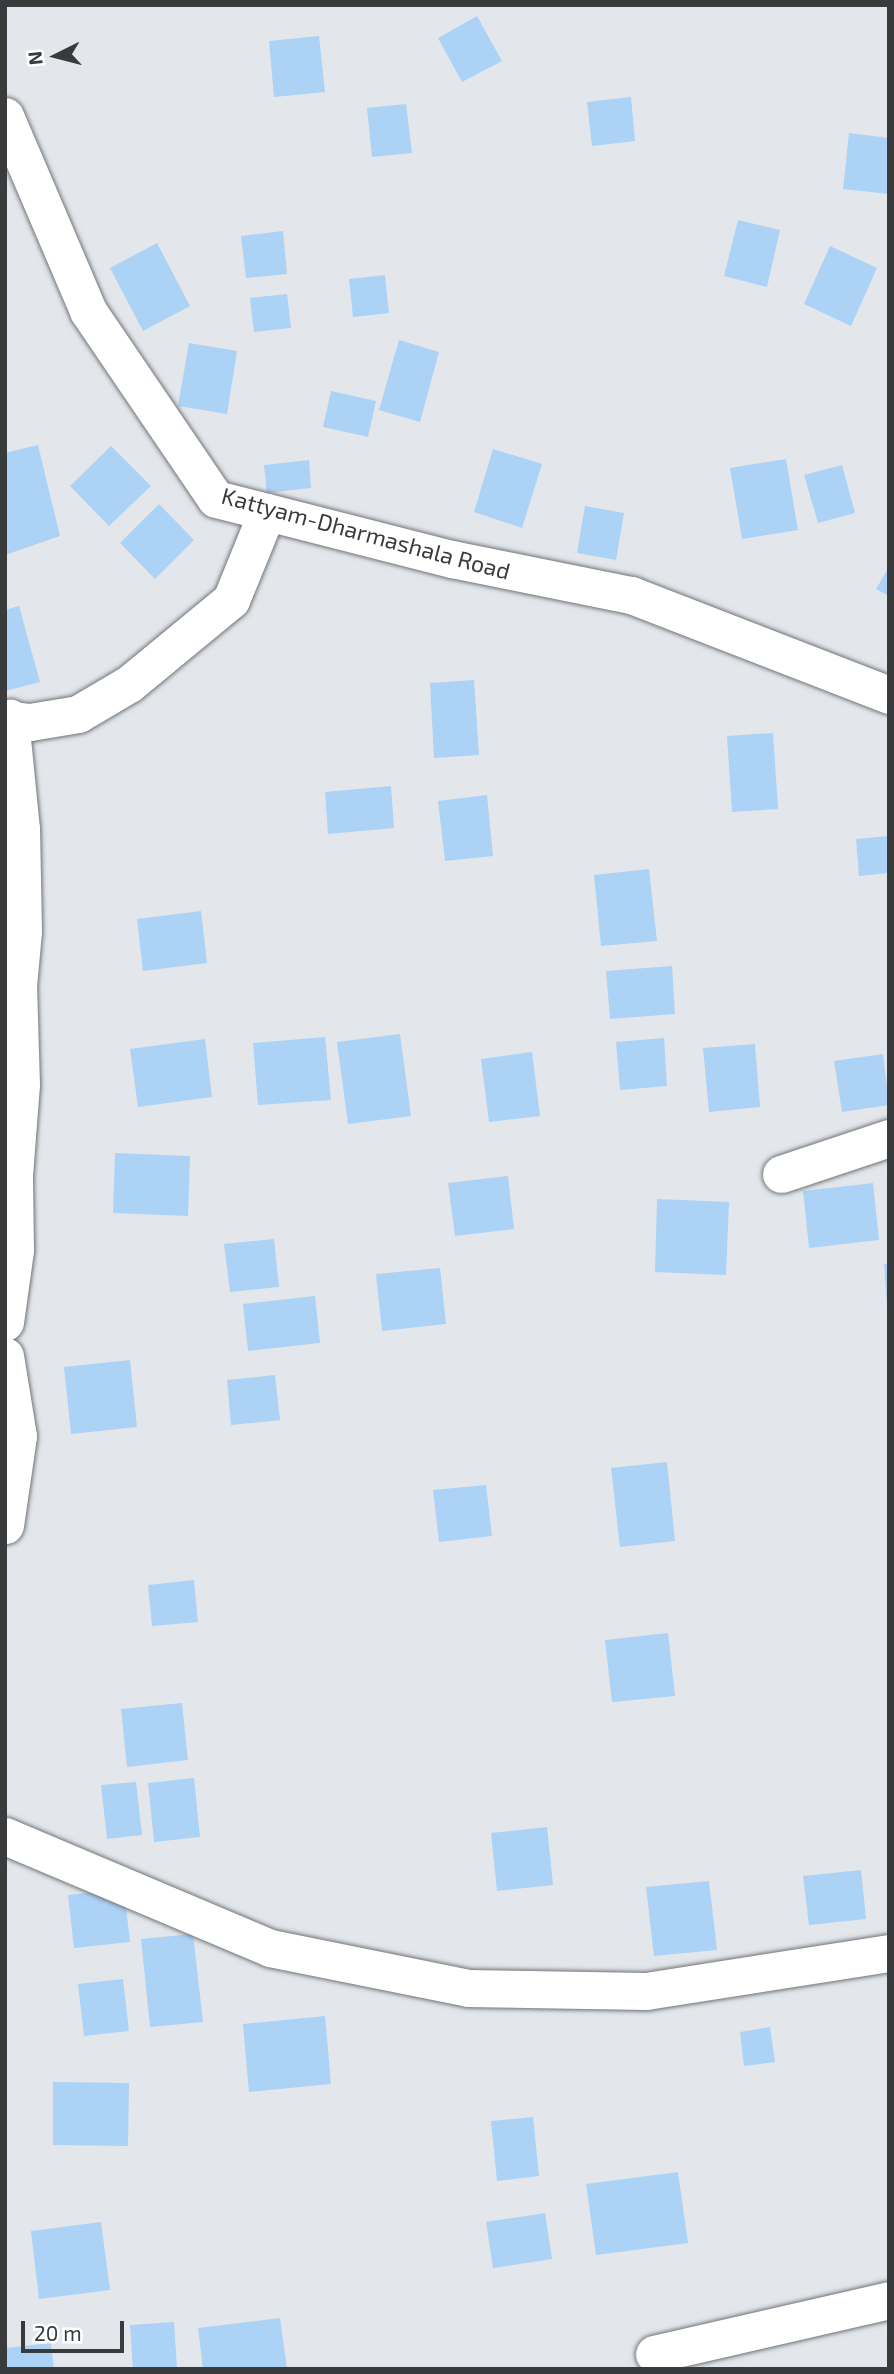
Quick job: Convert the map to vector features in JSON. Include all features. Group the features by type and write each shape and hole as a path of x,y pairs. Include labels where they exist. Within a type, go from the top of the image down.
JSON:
{"street":[{"name":"Kattyam-Dharmashala Road","path":"5,117 88,312 216,499 452,559 631,595 889,695"},
{"path":"5,1322 15,1250 21,1084 18,986 23,931 21,829 8,719 30,722 78,714 129,684 186,639 231,600 267,512"},
{"path":"781,1174 889,1138"},
{"path":"5,1356 18,1436 5,1525"},
{"path":"5,1836 270,1948 468,1988 646,1991 889,1953"},
{"path":"654,2354 889,2300"}],"building":[{"path":"477,16 502,61 462,82 438,38"},
{"path":"319,36 325,92 274,97 269,41"},
{"path":"631,97 635,141 592,146 587,102"},
{"path":"406,104 412,153 372,157 367,108"},
{"path":"849,133 889,138 889,194 843,189"},
{"path":"738,220 780,230 767,287 724,276"},
{"path":"283,231 287,274 246,278 241,236"},
{"path":"157,243 190,306 143,331 110,268"},
{"path":"830,246 877,268 851,326 804,304"},
{"path":"385,275 389,313 353,317 349,279"},
{"path":"287,294 291,328 254,332 250,298"},
{"path":"399,340 439,352 420,422 379,410"},
{"path":"189,343 237,351 227,414 178,406"},
{"path":"331,391 376,401 368,437 323,427"},
{"path":"38,445 60,536 5,555 5,453"},
{"path":"111,446 151,486 109,526 70,486"},
{"path":"493,449 542,464 522,528 474,512"},
{"path":"786,459 798,530 742,539 730,468"},
{"path":"309,460 311,488 267,493 264,465"},
{"path":"842,465 855,513 818,523 804,475"},
{"path":"159,504 194,540 155,579 120,543"},
{"path":"585,506 624,513 616,560 577,553"},
{"path":"889,567 889,596 876,589"},
{"path":"19,606 40,682 5,691 5,610"},
{"path":"474,680 479,755 434,758 430,683"},
{"path":"773,733 778,809 732,812 727,736"},
{"path":"391,786 394,828 328,834 325,792"},
{"path":"487,795 493,856 445,861 438,801"},
{"path":"889,836 889,873 859,876 856,839"},
{"path":"649,869 657,941 601,946 594,875"},
{"path":"201,911 207,963 143,971 137,919"},
{"path":"672,966 675,1014 610,1019 606,971"},
{"path":"400,1034 411,1116 348,1124 337,1042"},
{"path":"325,1037 331,1100 258,1105 253,1043"},
{"path":"664,1038 667,1086 620,1090 616,1042"},
{"path":"205,1039 212,1097 138,1107 130,1049"},
{"path":"755,1044 760,1107 709,1112 703,1048"},
{"path":"532,1052 540,1116 489,1122 481,1059"},
{"path":"883,1054 889,1105 842,1112 834,1061"},
{"path":"115,1153 190,1156 188,1216 113,1213"},
{"path":"508,1176 514,1229 455,1236 448,1183"},
{"path":"873,1183 879,1240 809,1248 803,1191"},
{"path":"657,1199 729,1202 726,1275 655,1272"},
{"path":"274,1239 279,1287 230,1292 224,1244"},
{"path":"884,1264 889,1264 889,1306 887,1306"},
{"path":"440,1268 446,1324 382,1331 376,1274"},
{"path":"315,1296 320,1343 248,1351 243,1304"},
{"path":"130,1360 137,1427 71,1434 64,1367"},
{"path":"275,1375 280,1420 231,1425 227,1380"},
{"path":"667,1462 675,1541 620,1547 611,1468"},
{"path":"486,1485 492,1536 439,1542 433,1490"},
{"path":"194,1580 198,1622 152,1626 148,1585"},
{"path":"668,1633 675,1696 612,1702 605,1640"},
{"path":"182,1703 188,1760 127,1767 121,1709"},
{"path":"194,1778 200,1837 154,1842 148,1783"},
{"path":"136,1782 142,1835 107,1839 101,1785"},
{"path":"547,1827 553,1885 497,1891 491,1833"},
{"path":"861,1870 866,1919 809,1925 803,1876"},
{"path":"709,1881 717,1950 654,1956 646,1887"},
{"path":"124,1889 130,1942 74,1948 68,1895"},
{"path":"193,1934 203,2022 150,2027 141,1939"},
{"path":"123,1979 129,2031 84,2036 78,1984"},
{"path":"325,2016 331,2084 249,2092 243,2024"},
{"path":"770,2027 775,2062 744,2066 740,2032"},
{"path":"53,2082 129,2083 128,2146 53,2145"},
{"path":"533,2117 539,2176 497,2181 491,2121"},
{"path":"678,2172 688,2243 596,2255 586,2184"},
{"path":"545,2213 552,2259 493,2268 486,2222"},
{"path":"101,2222 110,2290 39,2299 31,2231"},
{"path":"280,2318 287,2369 203,2369 198,2328"},
{"path":"174,2322 177,2369 133,2369 130,2325"},
{"path":"51,2343 54,2369 5,2369 5,2348"}]}
